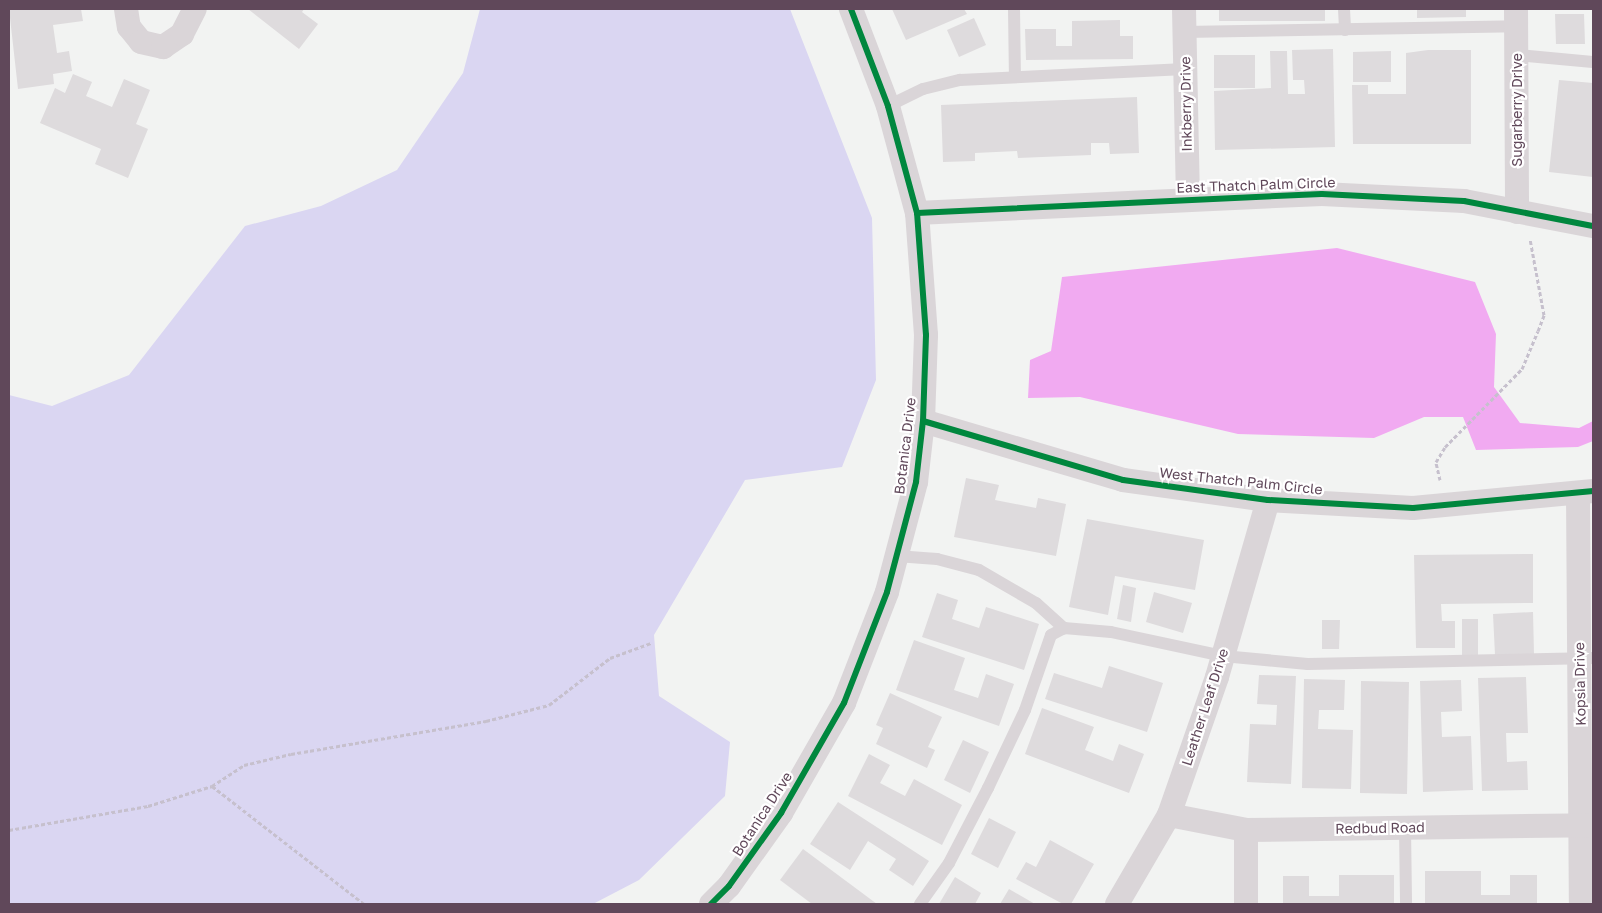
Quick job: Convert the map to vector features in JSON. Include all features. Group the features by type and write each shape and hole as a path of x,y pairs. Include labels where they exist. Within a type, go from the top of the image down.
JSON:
{"street":[{"path":"126,9 128,27 141,42 164,48 182,34 195,9"},
{"name":"Botanica Drive","path":"710,904 729,886 781,813 844,703 887,592 916,482 923,421 926,335 918,213 888,106 851,9"},
{"name":"Inkberry Drive","path":"1184,9 1188,199"},
{"name":"Sugarberry Drive","path":"1516,18 1517,212"},
{"name":"East Thatch Palm Circle","path":"918,213 1322,194 1464,201 1593,226"},
{"name":"West Thatch Palm Circle","path":"923,421 1123,480 1268,500 1413,508 1586,492"},
{"name":"Kopsia Drive","path":"1581,904 1587,825 1586,492"},
{"name":"Leather Leaf Drive","path":"1117,904 1169,815 1223,656 1268,500"},
{"name":"Redbud Road","path":"1169,815 1246,830 1587,825"},
{"path":"1246,830 1246,904"}],"lane":[{"path":"1014,9 1015,78"},
{"path":"1344,9 1345,30"},
{"path":"1184,32 1345,30 1516,18"},
{"path":"1516,54 1593,62"},
{"path":"888,106 923,89 960,80 1185,68"},
{"path":"896,556 937,559 979,570 1036,603 1064,628"},
{"path":"920,904 949,863 988,788 1025,710 1051,635 1064,628 1111,632 1223,656 1308,664 1587,659"},
{"path":"1405,828 1406,904"}],"path":[{"path":"1440,481 1436,462 1445,447 1522,369 1544,315 1530,242 1532,230"},
{"path":"9,830 148,806 212,786 244,765 291,754 486,721 549,705 610,658 651,643"},
{"path":"212,786 364,904"}],"shaded area":[{"path":"480,9 790,9 872,218 876,380 842,467 745,480 654,635 659,696 730,742 725,796 639,880 593,904 9,904 9,395 52,406 129,375 245,226 321,206 397,170 463,73"},
{"path":"1337,248 1475,282 1496,334 1494,387 1520,423 1579,428 1593,421 1593,441 1578,447 1476,450 1463,417 1424,417 1374,438 1238,434 1080,397 1028,398 1030,360 1051,351 1062,277"}],"building":[{"path":"9,9 81,9 83,21 53,25 57,53 69,51 72,71 53,74 54,84 18,89"},
{"path":"248,9 304,9 302,12 318,24 299,49"},
{"path":"892,9 964,9 967,14 906,40"},
{"path":"1219,9 1325,9 1325,21 1219,21"},
{"path":"1417,9 1466,9 1466,17 1417,18"},
{"path":"1555,14 1584,14 1585,44 1556,44"},
{"path":"974,18 986,45 959,57 947,30"},
{"path":"1120,20 1120,36 1133,36 1133,59 1026,60 1025,29 1056,29 1056,46 1072,46 1072,21"},
{"path":"1333,49 1335,147 1215,150 1214,91 1271,88 1270,51 1287,51 1288,94 1305,94 1304,80 1293,80 1292,50"},
{"path":"1428,50 1471,50 1471,144 1353,144 1352,85 1368,85 1368,94 1406,94 1406,53"},
{"path":"1391,51 1391,82 1353,82 1353,52"},
{"path":"1214,55 1255,55 1255,88 1214,88"},
{"path":"73,74 92,82 86,96 112,107 124,79 150,90 136,124 148,129 128,178 95,164 101,149 40,123 55,88 65,93"},
{"path":"1559,80 1593,83 1593,177 1549,172"},
{"path":"1137,97 1139,153 1110,154 1109,143 1091,143 1091,155 1018,158 1017,151 975,153 975,161 943,162 941,105"},
{"path":"966,478 999,485 995,500 1036,508 1038,498 1066,504 1056,556 954,537"},
{"path":"1087,519 1204,540 1195,590 1115,576 1108,615 1069,607"},
{"path":"1533,554 1533,603 1441,604 1442,621 1455,621 1455,648 1416,648 1414,555"},
{"path":"1123,585 1136,588 1131,622 1117,619"},
{"path":"1154,592 1192,603 1183,633 1146,622"},
{"path":"937,593 958,600 952,619 979,628 986,607 1039,624 1024,670 922,637"},
{"path":"1533,612 1534,654 1495,655 1493,614"},
{"path":"1462,619 1478,619 1478,656 1462,656"},
{"path":"1322,620 1340,620 1339,649 1322,649"},
{"path":"914,640 965,658 954,690 978,698 986,674 1014,684 999,726 896,690"},
{"path":"1109,666 1163,683 1147,732 1045,699 1054,673 1102,688"},
{"path":"1259,675 1296,676 1291,784 1247,782 1250,724 1276,725 1277,705 1257,704"},
{"path":"1526,677 1528,733 1506,733 1507,762 1527,761 1528,790 1482,791 1478,678"},
{"path":"1304,679 1345,680 1344,710 1319,710 1318,729 1353,730 1351,789 1302,788"},
{"path":"1461,680 1462,711 1441,712 1442,737 1471,736 1473,790 1423,792 1420,681"},
{"path":"1361,681 1409,682 1407,794 1360,793"},
{"path":"890,693 942,717 928,747 935,750 927,768 876,744 883,728 876,725"},
{"path":"1042,708 1094,727 1085,750 1113,761 1119,744 1144,754 1129,793 1025,754"},
{"path":"963,740 989,752 970,793 944,780"},
{"path":"869,754 890,765 880,783 905,796 914,779 962,805 942,845 848,796"},
{"path":"838,802 929,861 913,886 889,870 896,859 868,841 850,870 810,844"},
{"path":"989,818 1016,832 998,868 971,854"},
{"path":"1050,840 1094,864 1071,904 1063,904 1016,879 1026,862 1036,867"},
{"path":"803,849 877,904 812,904 780,880"},
{"path":"1425,871 1481,871 1481,895 1510,895 1510,875 1537,875 1537,904 1425,904"},
{"path":"1339,875 1394,875 1394,904 1283,904 1283,876 1309,876 1309,896 1339,896"},
{"path":"955,877 981,893 975,904 939,904"},
{"path":"1009,889 1035,904 1000,904"}],"cycle path":[{"path":"711,904 729,886 781,813 844,703 887,592 916,482 923,421 926,335 917,213 888,106 851,9"},
{"path":"917,213 1322,194 1464,201 1593,226"},
{"path":"923,421 1123,480 1268,500 1413,508 1593,491"}]}
